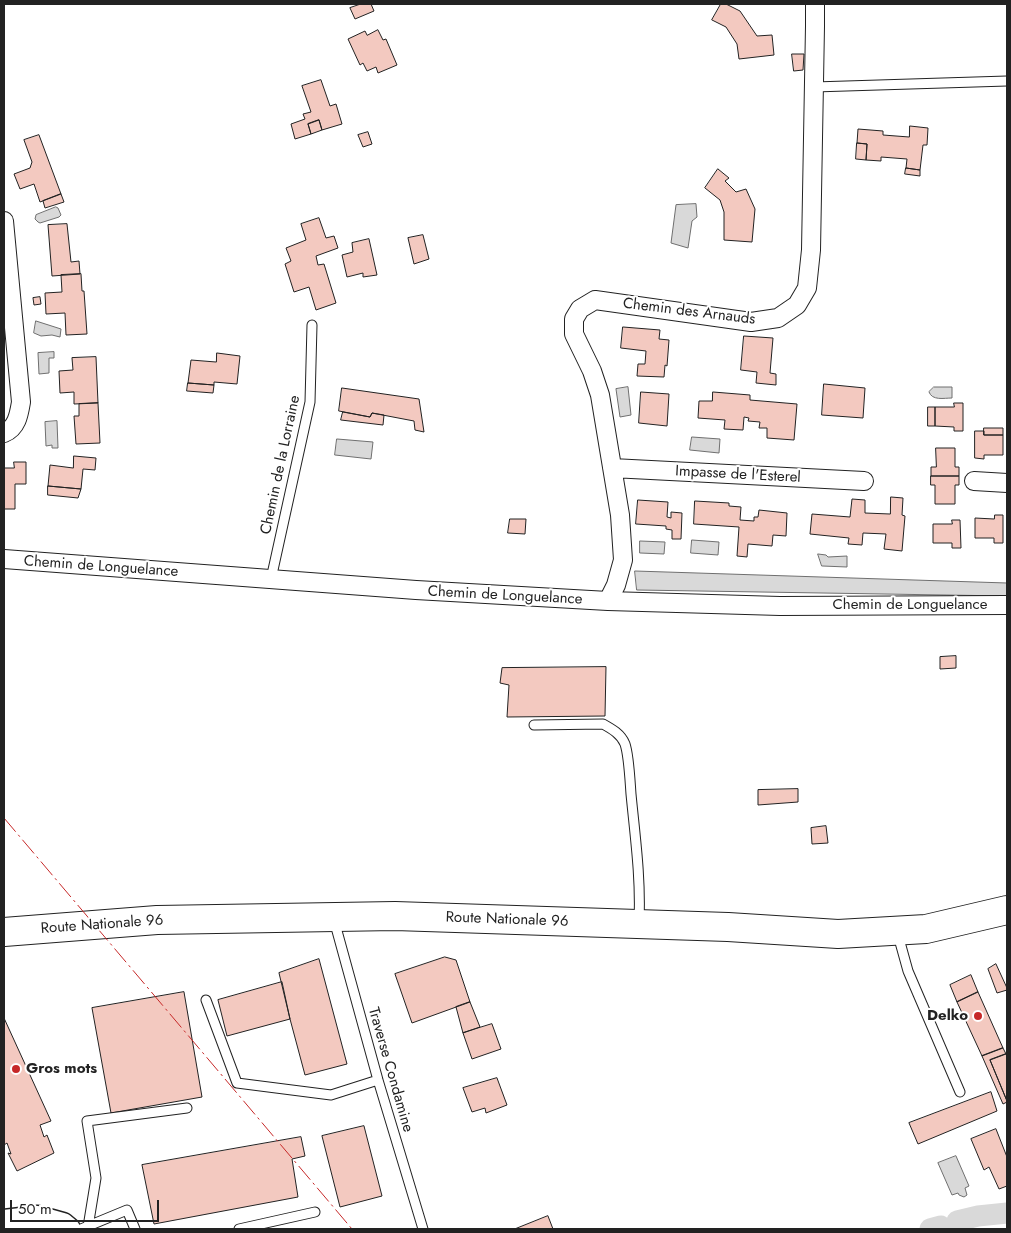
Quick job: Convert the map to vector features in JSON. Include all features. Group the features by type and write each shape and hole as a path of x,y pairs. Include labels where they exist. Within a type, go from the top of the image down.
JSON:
{"main road":[{"name":"Route Nationale 96","path":"4,932 158,920 394,916 728,927 838,934 926,929 1007,910"}],"street":[{"name":"Chemin des Arnauds","path":"608,601 616,585 623,560 620,515 600,395 592,371 574,334 574,319 580,309 595,300 751,322 778,318 797,306 807,288 811,250 815,4"},
{"path":"4,221 21,402 18,419 9,431 4,433"},
{"name":"Impasse de l'Esterel","path":"612,468 864,481"},
{"path":"974,481 1007,482"},
{"name":"Chemin de Longuelance","path":"4,559 416,590 608,601 780,606 1007,605"},
{"path":"4,1221 38,1216 79,1228"}],"lane":[{"path":"814,87 1007,80"},
{"name":"Chemin de la Lorraine","path":"271,579 310,402 312,325"},
{"path":"534,725 603,724 611,728 623,741 629,772 638,858 640,898 638,924"},
{"name":"Traverse Condamine","path":"334,917 378,1080 423,1229"},
{"path":"897,930 908,971 960,1092"},
{"path":"206,1000 237,1083 331,1095 378,1080"},
{"path":"79,1228 96,1178 87,1121 188,1108"},
{"path":"79,1228 128,1210 135,1229"},
{"path":"239,1229 316,1212"}],"shaded area":[{"path":"696,204 697,217 692,221 688,248 671,243 676,205"},
{"path":"56,207 61,215 59,217 40,223 35,219 36,215"},
{"path":"36,321 61,329 60,337 52,335 41,336 34,333"},
{"path":"54,352 54,358 49,358 49,373 39,374 38,353"},
{"path":"628,387 631,415 620,417 616,389"},
{"path":"934,387 952,387 952,398 933,397 929,392"},
{"path":"57,421 58,448 52,448 52,445 46,446 45,422"},
{"path":"692,437 720,439 719,453 690,450"},
{"path":"337,439 373,442 371,459 335,455"},
{"path":"692,540 719,542 718,555 691,553"},
{"path":"640,541 665,542 664,554 640,553"},
{"path":"818,554 828,557 847,556 847,567 822,566"},
{"path":"635,571 1007,583 1007,596 637,590"},
{"path":"956,1156 969,1186 965,1188 967,1195 964,1197 958,1193 952,1195 938,1163"}],"building":[{"path":"361,4 371,4 374,11 355,19 350,8"},
{"path":"721,4 726,4 740,11 757,36 772,35 774,55 739,59 737,44 726,27 712,20"},
{"path":"378,30 383,40 386,39 397,65 378,73 376,67 367,71 363,63 360,65 348,39 365,31 367,35"},
{"path":"792,54 804,54 803,70 794,71"},
{"path":"321,80 330,106 336,104 342,124 322,130 319,120 308,124 311,134 295,139 291,124 305,119 303,114 311,112 302,86"},
{"path":"319,120 322,130 311,134 308,124"},
{"path":"910,126 928,128 927,145 923,145 920,170 906,168 907,159 881,157 881,161 866,160 867,144 857,143 858,129 883,131 883,135 909,137"},
{"path":"368,132 372,144 363,147 358,135"},
{"path":"39,135 61,194 40,202 34,184 20,189 14,174 30,168 32,162 24,140"},
{"path":"857,143 867,144 866,160 856,159"},
{"path":"906,168 920,170 920,176 905,174"},
{"path":"718,169 729,178 725,181 736,192 746,189 755,209 752,242 724,240 724,212 720,200 705,188"},
{"path":"61,194 64,202 45,208 43,201"},
{"path":"319,218 326,238 334,236 338,248 316,256 318,265 324,264 336,303 316,310 309,287 294,292 285,264 291,261 286,248 306,240 301,224"},
{"path":"67,224 71,262 79,261 80,274 52,276 48,225"},
{"path":"423,235 429,259 414,264 408,238"},
{"path":"369,239 377,275 363,277 363,273 347,277 342,255 353,252 352,243"},
{"path":"81,274 87,334 66,335 65,313 46,314 45,293 62,292 61,275"},
{"path":"40,297 41,304 34,305 33,298"},
{"path":"623,327 660,330 659,339 669,340 664,377 637,376 638,364 645,364 646,351 621,348"},
{"path":"744,336 773,338 770,373 776,374 776,385 756,383 757,372 741,370"},
{"path":"217,353 240,356 237,384 214,382 214,385 188,383 191,360 216,362"},
{"path":"96,357 98,403 74,404 74,392 60,393 59,371 73,370 72,358"},
{"path":"188,383 214,385 213,393 187,391"},
{"path":"824,384 865,388 863,418 822,415"},
{"path":"342,388 419,399 424,432 415,430 414,421 372,413 370,417 339,411"},
{"path":"641,392 669,394 667,426 639,423"},
{"path":"713,392 750,395 750,400 797,404 794,440 767,438 767,428 759,428 760,422 748,421 749,418 744,417 743,430 724,429 725,420 698,418 699,401 712,401"},
{"path":"98,403 100,443 76,444 74,416 79,416 79,404"},
{"path":"954,403 963,403 963,431 954,431 954,427 935,426 935,407 954,407"},
{"path":"928,407 935,407 935,426 928,426"},
{"path":"343,412 370,417 372,413 384,415 383,425 341,420"},
{"path":"984,428 1003,428 1003,435 984,435"},
{"path":"975,431 984,431 984,435 1003,435 1003,455 984,455 984,459 975,458"},
{"path":"936,448 955,448 955,467 959,467 959,476 931,476 931,467 936,467"},
{"path":"74,456 96,458 95,470 83,469 81,489 48,486 50,465 73,468"},
{"path":"14,462 26,462 26,484 15,484 15,509 4,509 4,468 14,468"},
{"path":"931,476 959,476 959,485 955,485 955,504 935,504 935,485 931,485"},
{"path":"48,486 81,489 78,498 48,495"},
{"path":"891,497 903,498 902,515 905,516 902,551 884,549 886,534 863,533 862,545 848,544 849,538 810,534 812,514 850,517 852,499 865,500 865,513 890,514"},
{"path":"638,500 668,502 667,517 671,518 671,512 682,513 681,539 672,539 672,530 666,529 666,526 636,524"},
{"path":"695,501 729,503 729,506 741,507 740,520 754,521 754,517 758,517 759,510 787,513 786,536 773,535 772,546 748,544 747,557 737,556 739,527 694,524"},
{"path":"995,515 1003,515 1003,543 994,543 994,538 975,538 975,518 994,519"},
{"path":"510,519 526,519 525,534 508,533"},
{"path":"952,520 960,520 961,548 952,548 952,543 933,543 933,524 952,524"},
{"path":"956,656 956,668 940,669 940,657"},
{"path":"606,667 605,716 507,717 509,685 500,683 502,668"},
{"path":"798,789 798,802 758,805 758,790"},
{"path":"826,826 828,843 812,844 811,828"},
{"path":"445,957 456,960 470,1002 412,1023 395,974"},
{"path":"319,959 347,1064 305,1075 279,973"},
{"path":"996,964 1007,988 1007,990 997,993 988,969"},
{"path":"971,975 978,992 957,1002 950,985"},
{"path":"282,982 290,1019 227,1036 218,1000"},
{"path":"184,992 202,1097 111,1113 92,1008"},
{"path":"978,992 1003,1048 982,1056 957,1002"},
{"path":"470,1002 480,1027 463,1033 456,1007"},
{"name":"Gros mots","path":"4,1018 51,1121 40,1125 44,1137 47,1135 54,1153 17,1171 8,1153 11,1154 7,1143 4,1145"},
{"path":"492,1024 501,1049 472,1059 463,1033"},
{"path":"1003,1048 1006,1054 990,1060 1007,1101 1003,1104 982,1056"},
{"path":"1006,1054 1007,1057 1007,1101 990,1060"},
{"path":"497,1078 507,1105 486,1113 485,1108 472,1112 463,1088"},
{"path":"991,1092 997,1111 918,1144 909,1123"},
{"path":"364,1126 382,1196 340,1207 322,1136"},
{"path":"996,1129 1007,1157 1007,1186 999,1189 989,1167 984,1170 971,1139"},
{"path":"301,1137 305,1156 292,1159 298,1197 154,1224 142,1165"},
{"path":"548,1216 553,1229 515,1229"}],"waterway":[{"path":"957,1221 978,1216 1007,1213"},
{"path":"930,1229 941,1226"}],"power":[{"path":"4,818 352,1229"}],"place":[{"name":"Delko","path":"978,1016"},
{"name":"Gros mots","path":"16,1069"}]}
